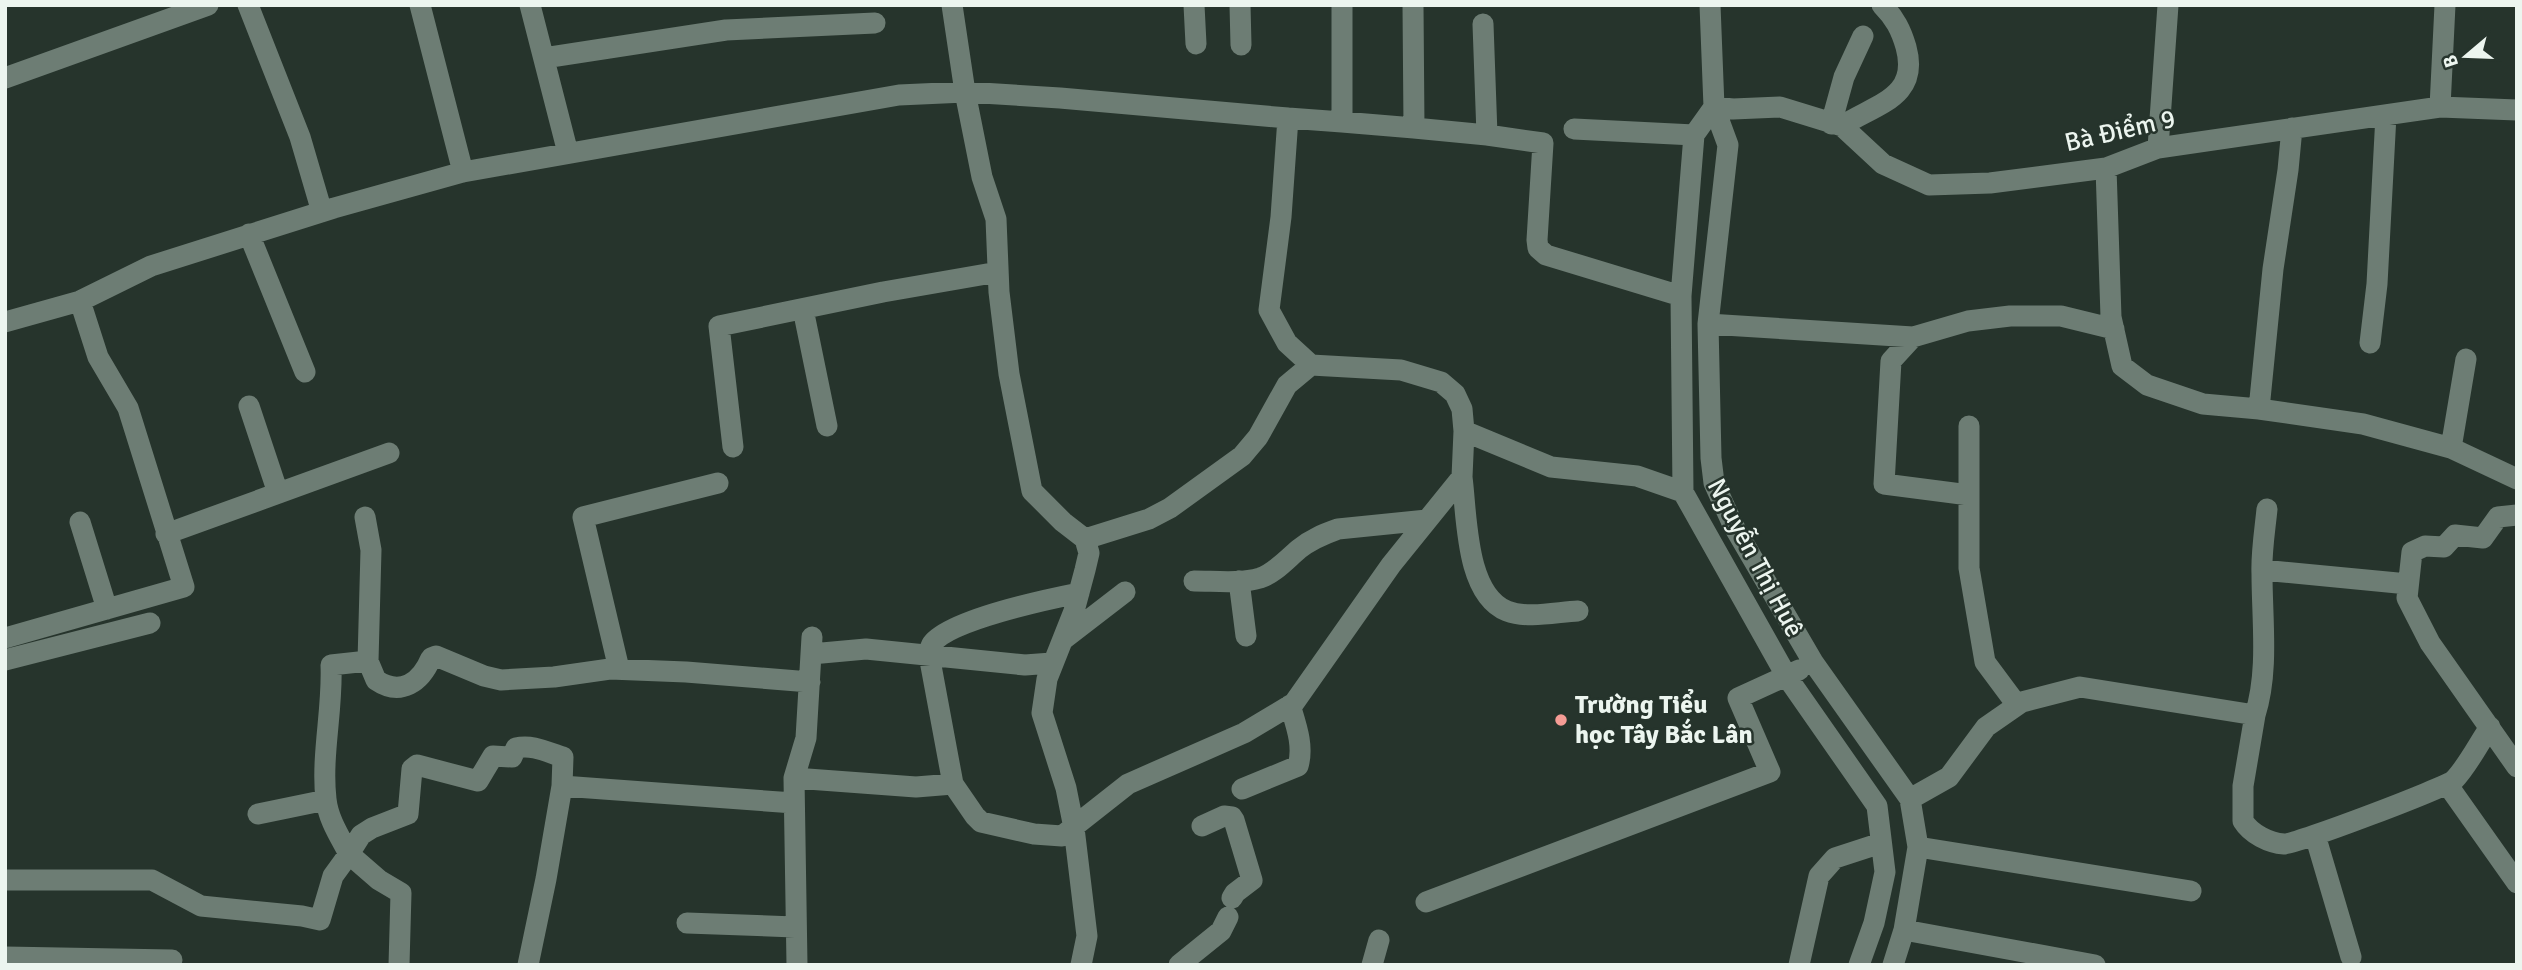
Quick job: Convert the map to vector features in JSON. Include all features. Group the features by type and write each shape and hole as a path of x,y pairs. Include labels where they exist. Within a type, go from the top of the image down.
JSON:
{"street":[{"path":"5,78 208,5"},
{"path":"248,5 300,137 322,212"},
{"path":"421,5 463,172"},
{"path":"530,5 568,153"},
{"path":"952,5 965,92 982,177 996,219 998,272 1009,374 1032,491 1063,522 1085,539 1089,553 1079,593 1047,679 1042,713 1066,788 1074,828 1087,936 1081,965"},
{"path":"1195,5 1196,44"},
{"path":"1240,5 1241,45"},
{"path":"1342,5 1342,122"},
{"path":"1413,5 1414,128"},
{"name":"Nguyễn Thị Huê","path":"1710,5 1714,107 1728,145 1708,324 1710,458 1714,483 1733,525 1813,662 1910,799 1918,847 1904,930 1893,965"},
{"path":"1837,125 1895,96 1905,86 1909,71 1905,43 1897,22 1882,5"},
{"path":"2158,148 2168,5"},
{"path":"2440,107 2445,5"},
{"path":"544,58 726,30 875,23"},
{"path":"1483,24 1487,135"},
{"path":"1837,125 1844,77 1863,36"},
{"path":"5,322 80,301 151,266 322,212 463,172 900,96 965,92 1414,128 1543,143 1538,248 1546,255 1681,296"},
{"path":"1574,129 1694,135 1714,107"},
{"name":"Bà Điểm 9","path":"1714,107 1780,107 1837,125 1883,164 1929,186 1990,183 2106,168 2158,148 2440,107 2517,110"},
{"path":"2370,343 2377,284 2386,115"},
{"path":"1288,118 1281,216 1269,310 1287,343 1311,365 1401,370 1441,382 1455,394 1462,409 1462,477 1475,570 1482,589 1494,603 1508,611 1527,614 1578,611"},
{"path":"2259,410 2273,269 2292,128"},
{"name":"Nguyễn Thị Huê","path":"1694,135 1681,296 1684,492 1787,677 1877,806 1885,872 1874,923 1859,965"},
{"path":"2106,168 2110,317 2122,366 2147,385 2203,404 2362,424 2451,448 2517,479"},
{"path":"249,234 305,373"},
{"path":"733,447 719,327 998,272"},
{"path":"5,638 184,587 128,408 98,357 80,301"},
{"path":"803,309 827,426"},
{"path":"1708,324 1913,337 1968,321 2010,316 2061,316 2114,328"},
{"path":"1913,337 1891,361 1884,484 1969,495"},
{"path":"2451,448 2466,359"},
{"path":"1085,539 1149,519 1170,508 1242,457 1258,437 1287,385 1311,365"},
{"path":"249,406 278,493"},
{"path":"1969,426 1969,568 1985,662 2017,705"},
{"path":"1464,431 1551,467 1637,476 1684,492"},
{"path":"166,534 388,453"},
{"path":"1079,593 988,616 948,632 932,644 929,655 953,784 981,822 1054,837 1062,836 1128,784 1244,733 1290,705 1391,565 1462,477"},
{"path":"619,669 583,517 718,483"},
{"path":"2267,509 2262,570 2260,701 2255,715 2243,786 2244,821 2254,833 2272,842 2294,843 2447,784 2453,781 2490,727"},
{"path":"2517,515 2498,517 2483,538 2455,535 2444,547 2425,546 2412,552 2407,598 2430,643 2517,767"},
{"path":"365,517 371,550 368,661 376,680 390,687 413,683 425,673 431,658 436,656 501,680 619,669 810,682"},
{"path":"1194,581 1260,578 1325,533 1354,527 1427,520"},
{"path":"80,522 107,609"},
{"path":"2262,570 2408,584"},
{"path":"1240,581 1246,636"},
{"path":"1062,640 1125,592"},
{"path":"5,660 150,623"},
{"path":"797,965 794,779 806,738 811,645 1025,665 1052,663"},
{"path":"368,661 331,665 326,800 330,816 349,854 379,880 401,893 400,965"},
{"path":"1426,902 1770,772 1738,698 1787,677 1813,662"},
{"path":"1910,799 1949,777 1986,727 2017,705 2080,687 2222,712 2255,715"},
{"path":"1242,789 1298,766 1299,735 1290,705"},
{"path":"5,880 152,880 201,906 320,920 333,876 361,835 408,814 412,769 417,765 478,781 493,756 512,757 516,748 537,748 563,757 562,786 528,961"},
{"path":"794,779 916,787 953,784"},
{"path":"2447,784 2517,883"},
{"path":"562,786 794,803"},
{"path":"258,814 326,800"},
{"path":"1179,965 1221,931 1235,893 1252,880 1234,820 1224,816 1202,826"},
{"path":"2315,835 2351,957"},
{"path":"1798,965 1819,876 1835,858 1881,843"},
{"path":"1918,847 2191,891"},
{"path":"687,923 795,927"},
{"path":"1904,930 2095,965"},
{"path":"1372,965 1379,940"},
{"path":"8,965 5,956 173,960"}],"place":[{"name":"Trường Tiểu học Tây Bắc Lân","path":"1561,720"}]}
